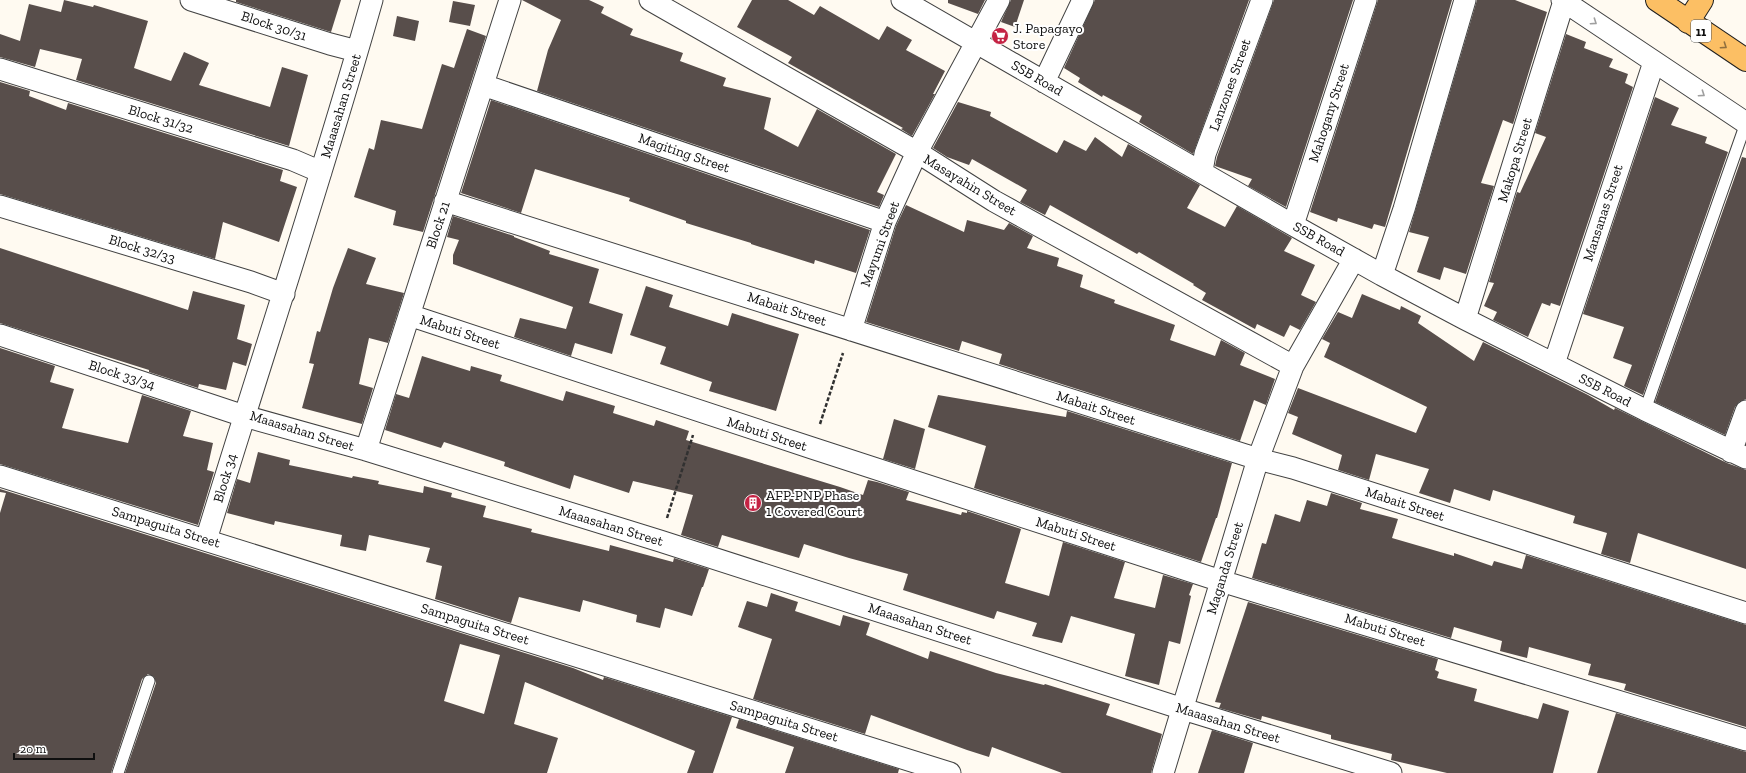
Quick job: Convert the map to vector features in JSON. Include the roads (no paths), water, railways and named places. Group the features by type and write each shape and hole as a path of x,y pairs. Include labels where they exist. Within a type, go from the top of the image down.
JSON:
{"main road":[{"name":"11","path":"1657,0 1746,60"},
{"path":"1688,22 1702,0"}],"street":[{"name":"Block 30/31","path":"191,0 330,44 358,51"},
{"name":"Maaasahan Street","path":"372,0 358,51 284,294 244,416 366,450 660,541 1183,709 1391,773"},
{"name":"Block 21","path":"366,450 510,0"},
{"name":"Masayahin Street","path":"650,0 917,152 994,201 1294,366"},
{"name":"SSB Road","path":"902,0 973,49 1044,82 1202,171 1292,225 1382,275 1465,319 1738,455"},
{"name":"Mayumi Street","path":"851,330 885,222 917,152 999,0"},
{"path":"1044,82 1083,0"},
{"name":"Lanzones Street","path":"1202,171 1205,154 1262,0"},
{"name":"Mahogany Street","path":"1292,225 1366,0"},
{"path":"1382,275 1404,209 1465,0"},
{"path":"1563,1 1746,123"},
{"name":"Makopa Street","path":"1465,319 1563,1"},
{"name":"Mansanas Street","path":"1554,364 1654,62"},
{"name":"Block 31/32","path":"0,69 293,160 321,172"},
{"name":"Magiting Street","path":"483,85 885,222"},
{"name":"Mabait Street","path":"445,201 1258,459 1293,468 1746,613"},
{"name":"Block 32/33","path":"0,206 251,282 284,294"},
{"name":"Maganda Street","path":"1163,773 1258,459 1294,366 1354,259"},
{"name":"Mabuti Street","path":"409,315 1221,581 1746,740"},
{"name":"Block 33/34","path":"0,335 244,416"},
{"path":"1738,455 1746,411"},
{"name":"Block 34","path":"206,540 244,416"},
{"name":"Sampaguita Street","path":"0,476 950,773"}],"lane":[{"path":"1645,410 1746,123"},
{"path":"118,773 150,681"}],"place":[{"name":"J. Papagayo Store","path":"1000,36"},
{"name":"AFP-PNP Phase 1 Covered Court","path":"753,503"}]}
